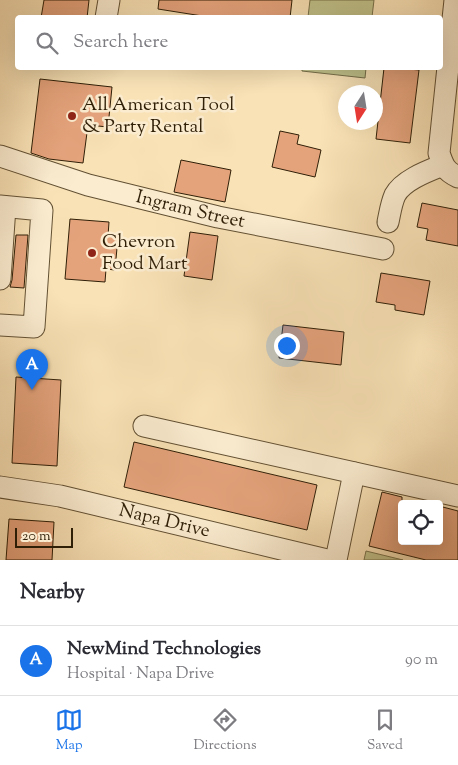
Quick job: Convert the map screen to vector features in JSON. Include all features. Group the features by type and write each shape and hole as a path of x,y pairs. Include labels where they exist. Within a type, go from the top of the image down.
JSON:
{"street":[{"path":"388,222 396,193 404,185 422,174 450,171 439,153 453,65 455,0"},
{"name":"Ingram Street","path":"0,156 88,185 218,217 383,249"},
{"path":"0,279 2,207 42,210 34,327 0,324"},
{"path":"144,426 458,496"},
{"path":"336,560 354,473"},
{"name":"Napa Drive","path":"0,487 60,496 327,560"}],"green space":[{"path":"310,0 374,0 372,15 308,15"},
{"path":"302,70 366,70 365,78"},
{"path":"366,551 403,560 364,560"}],"building":[{"path":"44,0 89,0 87,15 42,15"},
{"path":"159,0 292,0 290,15 196,15 158,9"},
{"path":"384,70 419,70 410,143 376,139 377,130 383,130"},
{"name":"All American Tool & Party Rental","path":"40,79 112,87 108,127 88,125 83,163 49,159 31,153"},
{"path":"280,131 299,135 297,144 321,150 315,177 272,167"},
{"path":"181,160 231,170 225,202 174,192"},
{"path":"422,203 458,210 458,246 426,240 428,229 417,227"},
{"name":"Chevron Food Mart","path":"70,219 109,222 108,236 118,237 115,270 106,269 105,282 65,279"},
{"path":"190,232 218,236 212,280 184,276"},
{"path":"16,235 28,235 24,288 10,287"},
{"path":"381,273 430,281 424,315 395,310 395,305 376,302"},
{"path":"283,325 344,332 341,365 279,358"},
{"path":"16,377 61,380 57,466 12,463"},
{"path":"134,442 317,485 307,530 124,487"},
{"path":"382,492 402,497 402,500 398,500 398,545 443,545 443,507 458,511 458,560 426,560 369,546"},
{"path":"9,519 54,522 52,560 6,560"}],"place":[{"name":"All American Tool & Party Rental","path":"72,116"},
{"name":"Chevron Food Mart","path":"92,253"},
{"name":"NewMind Technologies","path":"32,390"}]}
